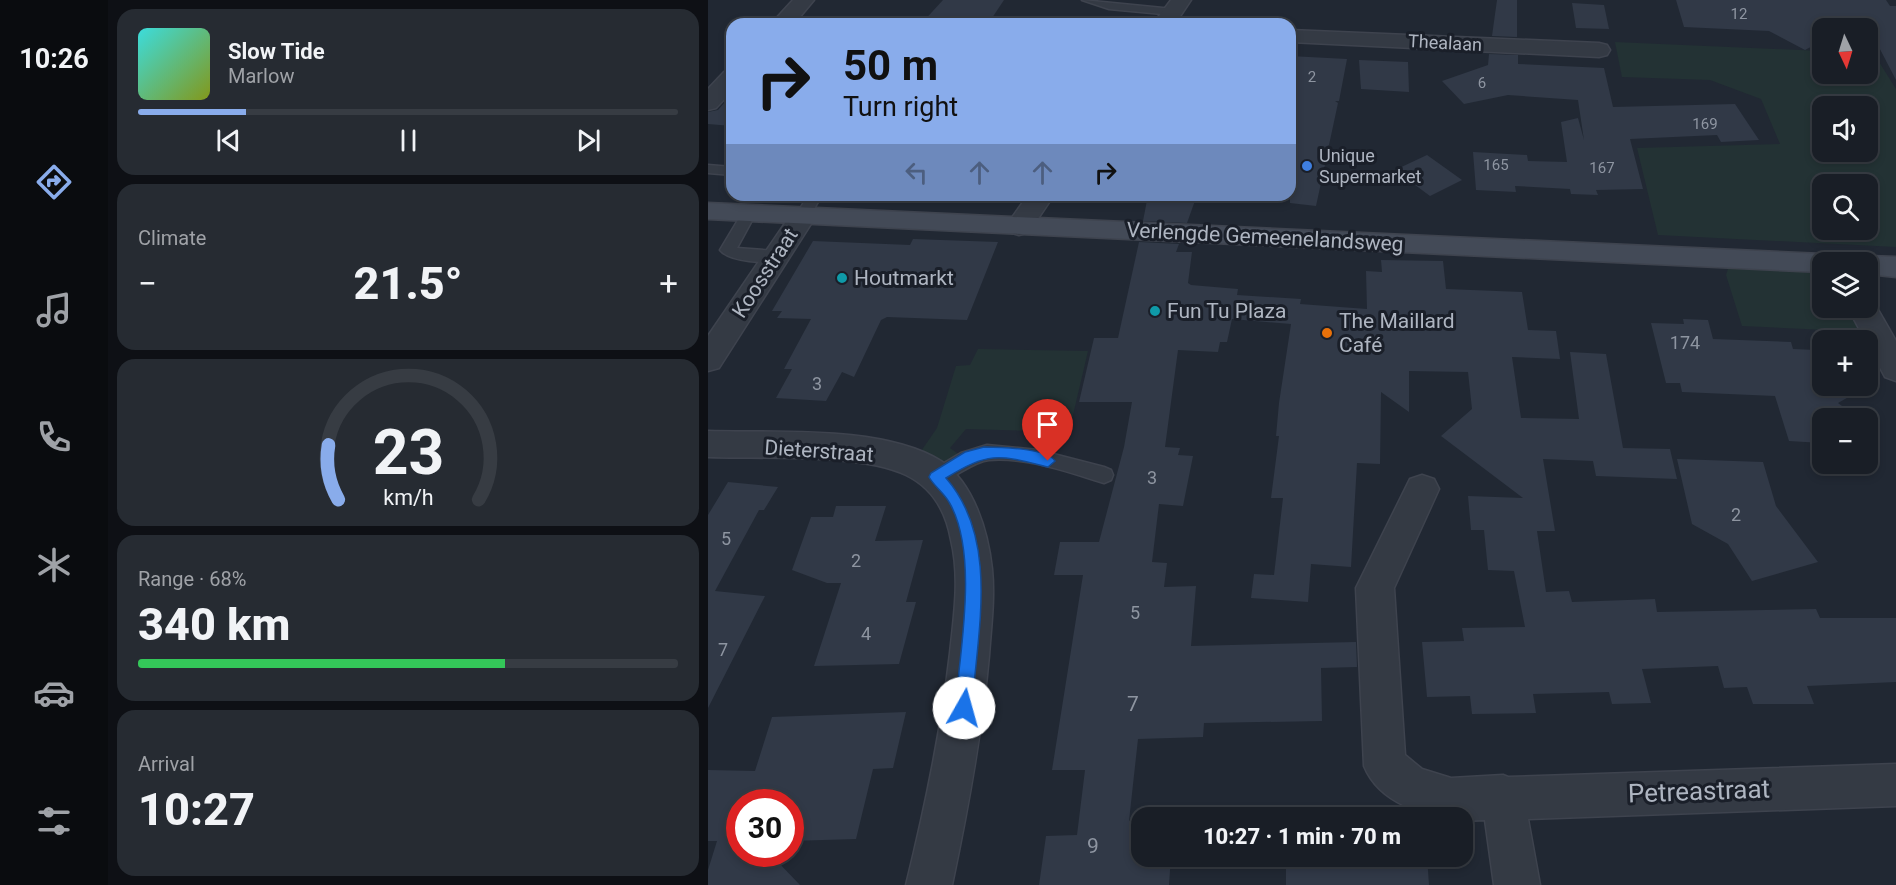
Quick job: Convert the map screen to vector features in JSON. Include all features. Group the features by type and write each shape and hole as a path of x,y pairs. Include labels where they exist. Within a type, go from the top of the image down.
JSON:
{"street":[{"path":"787,18 804,0"},
{"name":"Thealaan","path":"1296,36 1599,50"},
{"path":"708,103 726,84"},
{"path":"1019,226 1037,201"},
{"name":"Verlengde Gemeenelandsweg","path":"708,211 749,213 809,205 1019,226 1812,263"},
{"name":"Koosstraat","path":"708,360 809,205"},
{"path":"1878,266 1896,267"},
{"path":"1868,318 1896,369"},
{"name":"Dieterstraat","path":"708,444 852,450 917,464 936,477 955,499 968,533 974,570 973,611 961,729 929,885"},
{"name":"Petreastraat","path":"1422,489 1375,588 1385,766 1410,786 1451,800 1503,796 1896,785"},
{"path":"1503,796 1517,885"}],"lane":[{"path":"1088,0 1109,6 1173,12"},
{"path":"708,184 720,170"},
{"path":"749,213 728,250 733,253 776,256"},
{"path":"936,477 970,456 993,452 1011,452 1104,475"}],"shaded area":[{"path":"1615,42 1812,51 1812,84 1878,84 1878,60 1896,89 1896,247 1658,235 1637,148 1780,144 1761,99 1710,80 1622,77"},
{"path":"1738,266 1812,273 1812,318 1861,318 1867,330 1742,326 1726,275 1728,269"},
{"path":"978,349 1088,351 1069,432 966,429 950,448 960,455 941,468 917,457 937,428 956,366 970,365"}],"building":[{"path":"943,0 1004,0 992,18 926,18"},
{"path":"1497,0 1517,0 1517,37 1492,36"},
{"path":"1676,0 1886,0 1890,6 1896,6 1896,80 1878,45 1878,18 1812,18 1812,46 1805,50 1769,31 1684,27"},
{"path":"1572,3 1604,5 1609,29 1576,28"},
{"path":"1489,54 1518,55 1518,64 1604,68 1613,107 1735,104 1759,140 1721,142 1717,135 1630,139 1643,189 1596,190 1598,195 1571,194 1570,189 1515,186 1516,192 1476,190 1473,152 1527,155 1528,161 1567,162 1561,122 1578,118 1584,140 1578,100 1508,95 1464,104 1442,81 1488,65"},
{"path":"1296,56 1347,59 1339,101 1335,101 1338,103 1329,145 1327,145 1329,146 1316,206 1290,203 1290,201 1296,201"},
{"path":"1359,60 1408,62 1409,92 1361,89"},
{"path":"726,101 726,126 708,124 708,112 718,110"},
{"path":"1427,155 1462,180 1430,196 1395,170"},
{"path":"1147,201 1195,201 1187,223 1143,221"},
{"path":"913,239 998,242 967,320 887,317 881,320 854,377 842,372 826,401 776,398 792,369 784,369 811,319 777,318 782,311 772,311 813,241 910,245"},
{"path":"1139,242 1179,244 1176,252 1192,252 1188,283 1191,285 1238,289 1237,295 1301,299 1300,304 1367,309 1366,271 1382,272 1381,260 1443,261 1446,289 1522,292 1528,330 1556,331 1560,359 1512,357 1521,418 1579,419 1570,352 1606,354 1623,448 1670,449 1677,479 1596,476 1593,461 1543,459 1555,531 1537,531 1546,592 1569,591 1572,602 1655,599 1657,612 1816,609 1820,618 1896,618 1896,682 1807,686 1814,704 1753,704 1747,687 1724,688 1718,666 1642,669 1651,703 1612,704 1609,692 1533,694 1536,713 1472,714 1470,696 1427,697 1422,642 1464,641 1462,628 1525,627 1514,571 1488,570 1484,530 1471,530 1468,496 1523,498 1441,436 1472,409 1468,372 1409,371 1409,412 1381,392 1380,464 1357,463 1351,567 1311,564 1308,602 1251,598 1254,574 1274,575 1283,498 1271,498 1279,436 1276,436 1279,403 1291,324 1232,319 1227,342 1220,342 1218,352 1178,350 1165,447 1180,448 1178,455 1193,456 1183,506 1159,504 1152,562 1167,563 1164,587 1196,586 1191,646 1356,642 1357,667 1321,668 1322,721 1204,723 1203,737 1138,739 1129,821 1131,821 1131,867 1170,867 1169,885 1039,885 1046,836 1077,835 1085,770 1052,770 1083,575 1054,575 1060,542 1099,542 1124,447 1132,402 1079,402 1094,338 1118,338"},
{"path":"1683,319 1708,320 1713,339 1791,342 1793,349 1812,350 1812,396 1850,396 1838,403 1845,408 1812,408 1812,442 1789,441 1775,396 1682,392 1680,383 1666,383 1651,323 1684,324"},
{"path":"1677,459 1763,462 1776,506 1818,562 1752,581 1728,544 1692,524"},
{"path":"728,482 778,487 764,510 759,510 715,591 765,596 708,708 708,515"},
{"path":"836,506 886,506 875,541 923,540 906,602 916,602 899,664 814,666 841,583 827,583 792,570 811,517 833,517"},
{"path":"906,712 893,768 873,769 856,839 804,841 804,789 726,789 726,867 783,867 800,885 708,885 708,870 717,841 708,841 708,770 755,771 772,717"},
{"path":"1286,867 1428,867 1429,885 1286,885"}],"place":[{"name":"Unique Supermarket","path":"1307,166"},
{"name":"Houtmarkt","path":"842,278"},
{"name":"Fun Tu Plaza","path":"1155,311"},
{"name":"The Maillard Café","path":"1327,333"}],"route":[{"path":"964,708 973,611 974,570 968,533 955,499 936,477 970,456 984,452 1011,452 1048,461"}]}
